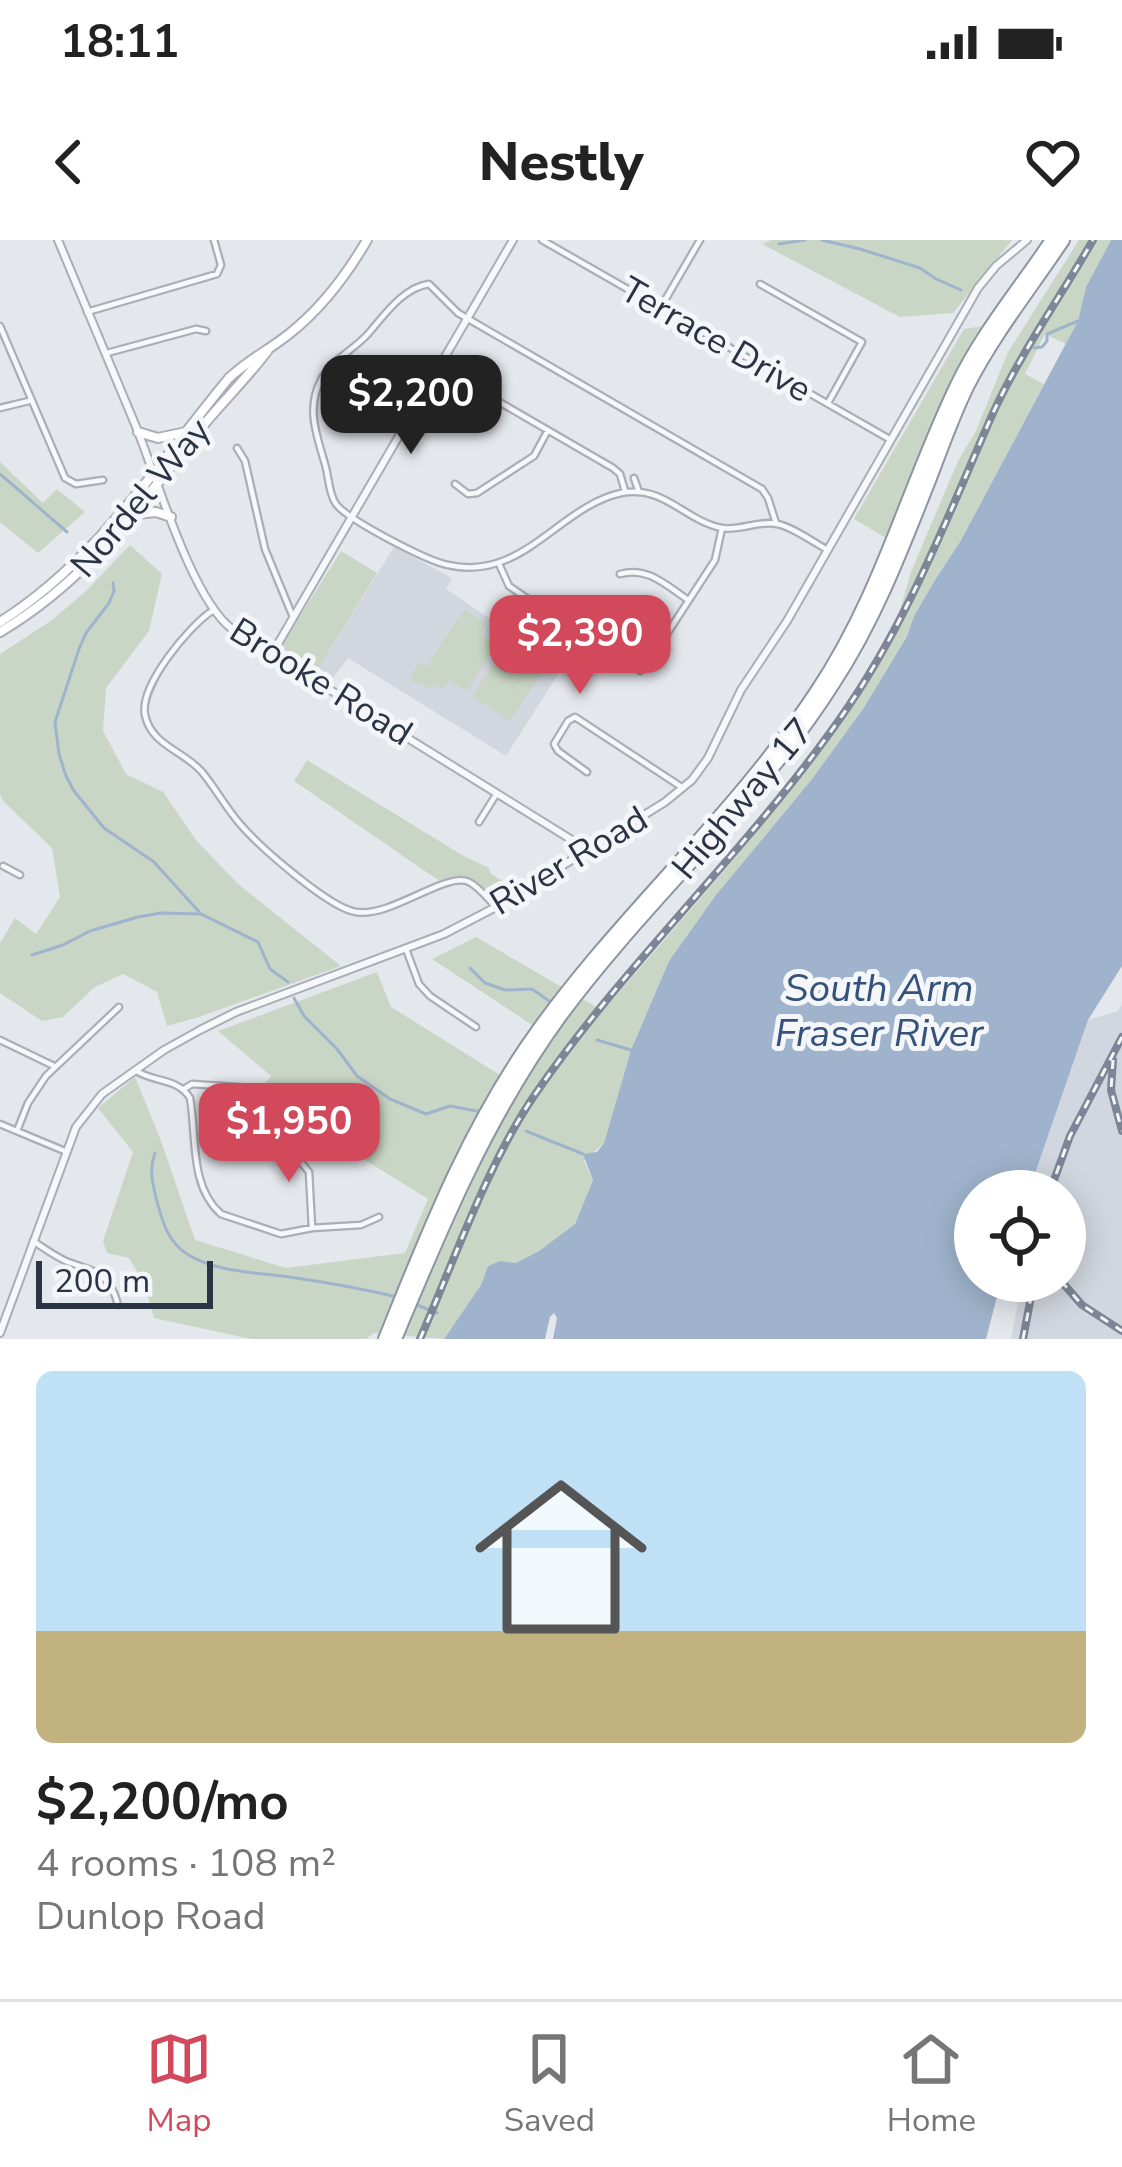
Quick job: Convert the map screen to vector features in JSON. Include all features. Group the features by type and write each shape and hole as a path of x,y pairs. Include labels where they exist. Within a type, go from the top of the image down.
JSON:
{"highway":[{"name":"Highway 17","path":"1030,280 1052,240"},
{"name":"Highway 17","path":"385,1339 397,1322 480,1132 555,1015 768,775 835,682 885,588 968,384 1012,305 1063,240"},
{"name":"Highway 17","path":"395,1339 397,1322"}],"main road":[{"name":"Nordel Way","path":"0,622 76,564 269,349 328,298 367,240"},
{"name":"Nordel Way","path":"0,632 64,587 109,545 229,378 269,349"},
{"path":"138,432 163,438 187,432"},
{"path":"134,514 156,512 171,517"}],"street":[{"name":"Brooke Road","path":"58,240 212,610 232,629 588,850"},
{"path":"87,312 220,272 214,240"},
{"path":"272,654 513,240"},
{"name":"Terrace Drive","path":"542,240 891,440"},
{"path":"661,308 698,243 688,240"},
{"name":"River Road","path":"1,1328 76,1127 102,1094 236,1012 444,934 496,907 683,788 703,765 741,690 787,621 978,288 1027,240"},
{"path":"776,523 762,489 467,319 429,284 416,287 388,310 335,362 319,382 313,401 314,430 339,508 434,562 473,568 499,564 600,501 626,492 669,500 722,528 776,523 828,550"},
{"path":"760,284 862,342 828,404"},
{"path":"0,326 65,478 76,484 103,480"},
{"path":"105,354 196,329 206,331"},
{"path":"439,367 614,468 626,492"},
{"path":"0,409 30,400"},
{"path":"455,484 468,494 477,493 534,456 548,430"},
{"path":"238,448 265,549 293,616"},
{"path":"634,478 639,492"},
{"path":"499,564 509,586 578,634 608,654 637,658 661,643 715,560 722,528"},
{"path":"620,574 646,572 688,600"},
{"path":"212,610 198,620 160,672 146,695 144,709 158,739 201,771 242,827 308,884 355,912 382,910 456,879 471,884 496,907"},
{"path":"637,658 640,670"},
{"path":"587,772 554,744 575,717 683,788"},
{"path":"479,821 497,793"},
{"path":"1,866 20,874"},
{"path":"405,949 419,984 476,1027"},
{"path":"17,1131 28,1103 55,1066 119,1007"},
{"path":"0,1040 55,1066"},
{"path":"135,1070 147,1078 168,1080 190,1098 199,1179 221,1214 281,1234 361,1225 379,1217"},
{"path":"184,1089 192,1084 252,1088"},
{"path":"0,1124 67,1152"},
{"path":"268,1142 309,1172 312,1228"},
{"path":"33,1241 63,1260 98,1271 118,1305"}],"shaded area":[{"path":"394,547 452,578 446,589 562,668 506,756 348,658 331,681 317,671"},
{"path":"1122,1004 1122,1339 1011,1339 1018,1302 1086,1302 1086,1170 1036,1170 1088,1020 1118,1011"}],"green space":[{"path":"772,240 1012,240 953,313 900,317 762,244"},
{"path":"1079,240 1111,240 1086,287 1078,321 1066,344 1045,334 1025,374 1044,384 960,542 863,709 669,961 631,1050 604,1143 584,1161 593,1180 575,1224 516,1263 500,1261 488,1266 481,1285 444,1339 374,1333 366,1339 251,1339 154,1318 144,1283 129,1258 107,1253 103,1241 133,1152 98,1108 135,1077 195,1240 286,1268 405,1253 428,1199 257,1093 271,1076 218,1031 377,972 391,1007 521,1088 552,1038 432,959 476,937 603,1011 737,856 852,707 891,642 911,572 1008,352"},
{"path":"984,326 951,383 888,539 854,519 964,329"},
{"path":"0,462 43,503 57,489 85,512 38,553 0,522"},
{"path":"130,545 162,574 149,631 106,688 103,731 126,774 163,792 196,840 238,884 341,966 167,1026 157,992 123,974 95,987 63,1017 42,1021 0,993 0,943 15,918 36,934 60,897 52,848 0,794 0,654 52,620"},
{"path":"341,551 377,573 317,671 280,648"},
{"path":"464,609 487,624 480,633 497,644 467,691 449,680 443,689 409,679 419,663 427,667 458,618 475,628 459,617"},
{"path":"509,640 547,665 510,721 472,696"},
{"path":"307,760 489,868 514,888 497,899 464,878 438,880 294,781"}],"water":[{"name":"South Arm Fraser River","path":"1111,240 1122,240 1122,966 1088,1020 1036,1170 954,1170 954,1302 996,1302 986,1339 553,1339 554,1313 545,1339 444,1339 481,1285 488,1266 500,1261 516,1263 575,1224 593,1180 583,1154 597,1152 604,1143 631,1050 669,961 863,709 960,542 1078,321 1086,287"}],"waterway":[{"path":"779,244 805,240"},
{"path":"822,240 920,268 961,290"},
{"path":"1034,348 1042,347 1047,334 1078,321"},
{"path":"0,474 67,532"},
{"path":"113,583 109,603 79,649 55,722 66,776 104,828 154,862 201,914 258,942 270,969 288,982"},
{"path":"32,955 138,917 201,914"},
{"path":"470,968 485,983 505,990 532,989 552,1003"},
{"path":"294,998 357,1076 390,1099 426,1114 450,1106 482,1112"},
{"path":"597,1040 631,1050"},
{"path":"526,1131 583,1154"},
{"path":"155,1153 152,1175 161,1214 170,1236 187,1254 226,1269 397,1297"},
{"path":"417,1305 437,1313"}],"railway":[{"path":"420,1339 487,1181 536,1093 609,997 766,815 863,684 924,571 1004,390 1093,240"},
{"path":"1058,1170 1070,1136 1122,1037"},
{"path":"1113,1060 1111,1090 1122,1131"},
{"path":"1023,1339 1030,1302"},
{"path":"1079,1302 1122,1331"}]}
